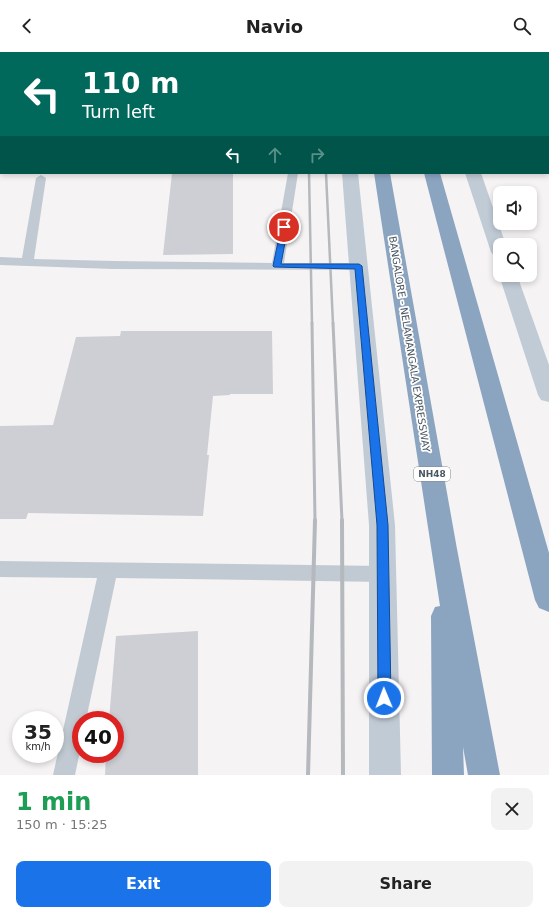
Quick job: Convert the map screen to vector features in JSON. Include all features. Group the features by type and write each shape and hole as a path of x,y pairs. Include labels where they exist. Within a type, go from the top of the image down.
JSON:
{"highway":[{"name":"BANGALORE - NELAMANGALA EXPRESSWAY","path":"382,174 444,549 484,775"},
{"path":"432,174 549,600"},
{"path":"444,549 448,775"}],"street":[{"path":"350,174 382,525 385,775"},
{"path":"473,174 495,238"},
{"path":"510,282 549,395"}],"lane":[{"path":"277,266 293,174"},
{"path":"27,262 41,178"},
{"path":"0,261 113,265 359,266"},
{"path":"0,569 383,574"},
{"path":"64,775 108,571"}],"building":[{"path":"172,174 233,174 233,254 163,255"},
{"path":"121,331 272,331 273,394 230,394 213,396 203,516 28,513 26,519 0,519 0,426 53,425 76,337 120,336"},
{"path":"198,631 198,775 105,775 106,763 124,763 124,711 110,711 116,636"}],"railway":[{"path":"309,174 312,324"},
{"path":"326,174 333,324"},
{"path":"312,323 315,520"},
{"path":"333,323 342,521"},
{"path":"308,775 315,520"},
{"path":"342,520 343,775"}],"route":[{"path":"284,227 277,266 359,266 382,525 384,698"}]}
